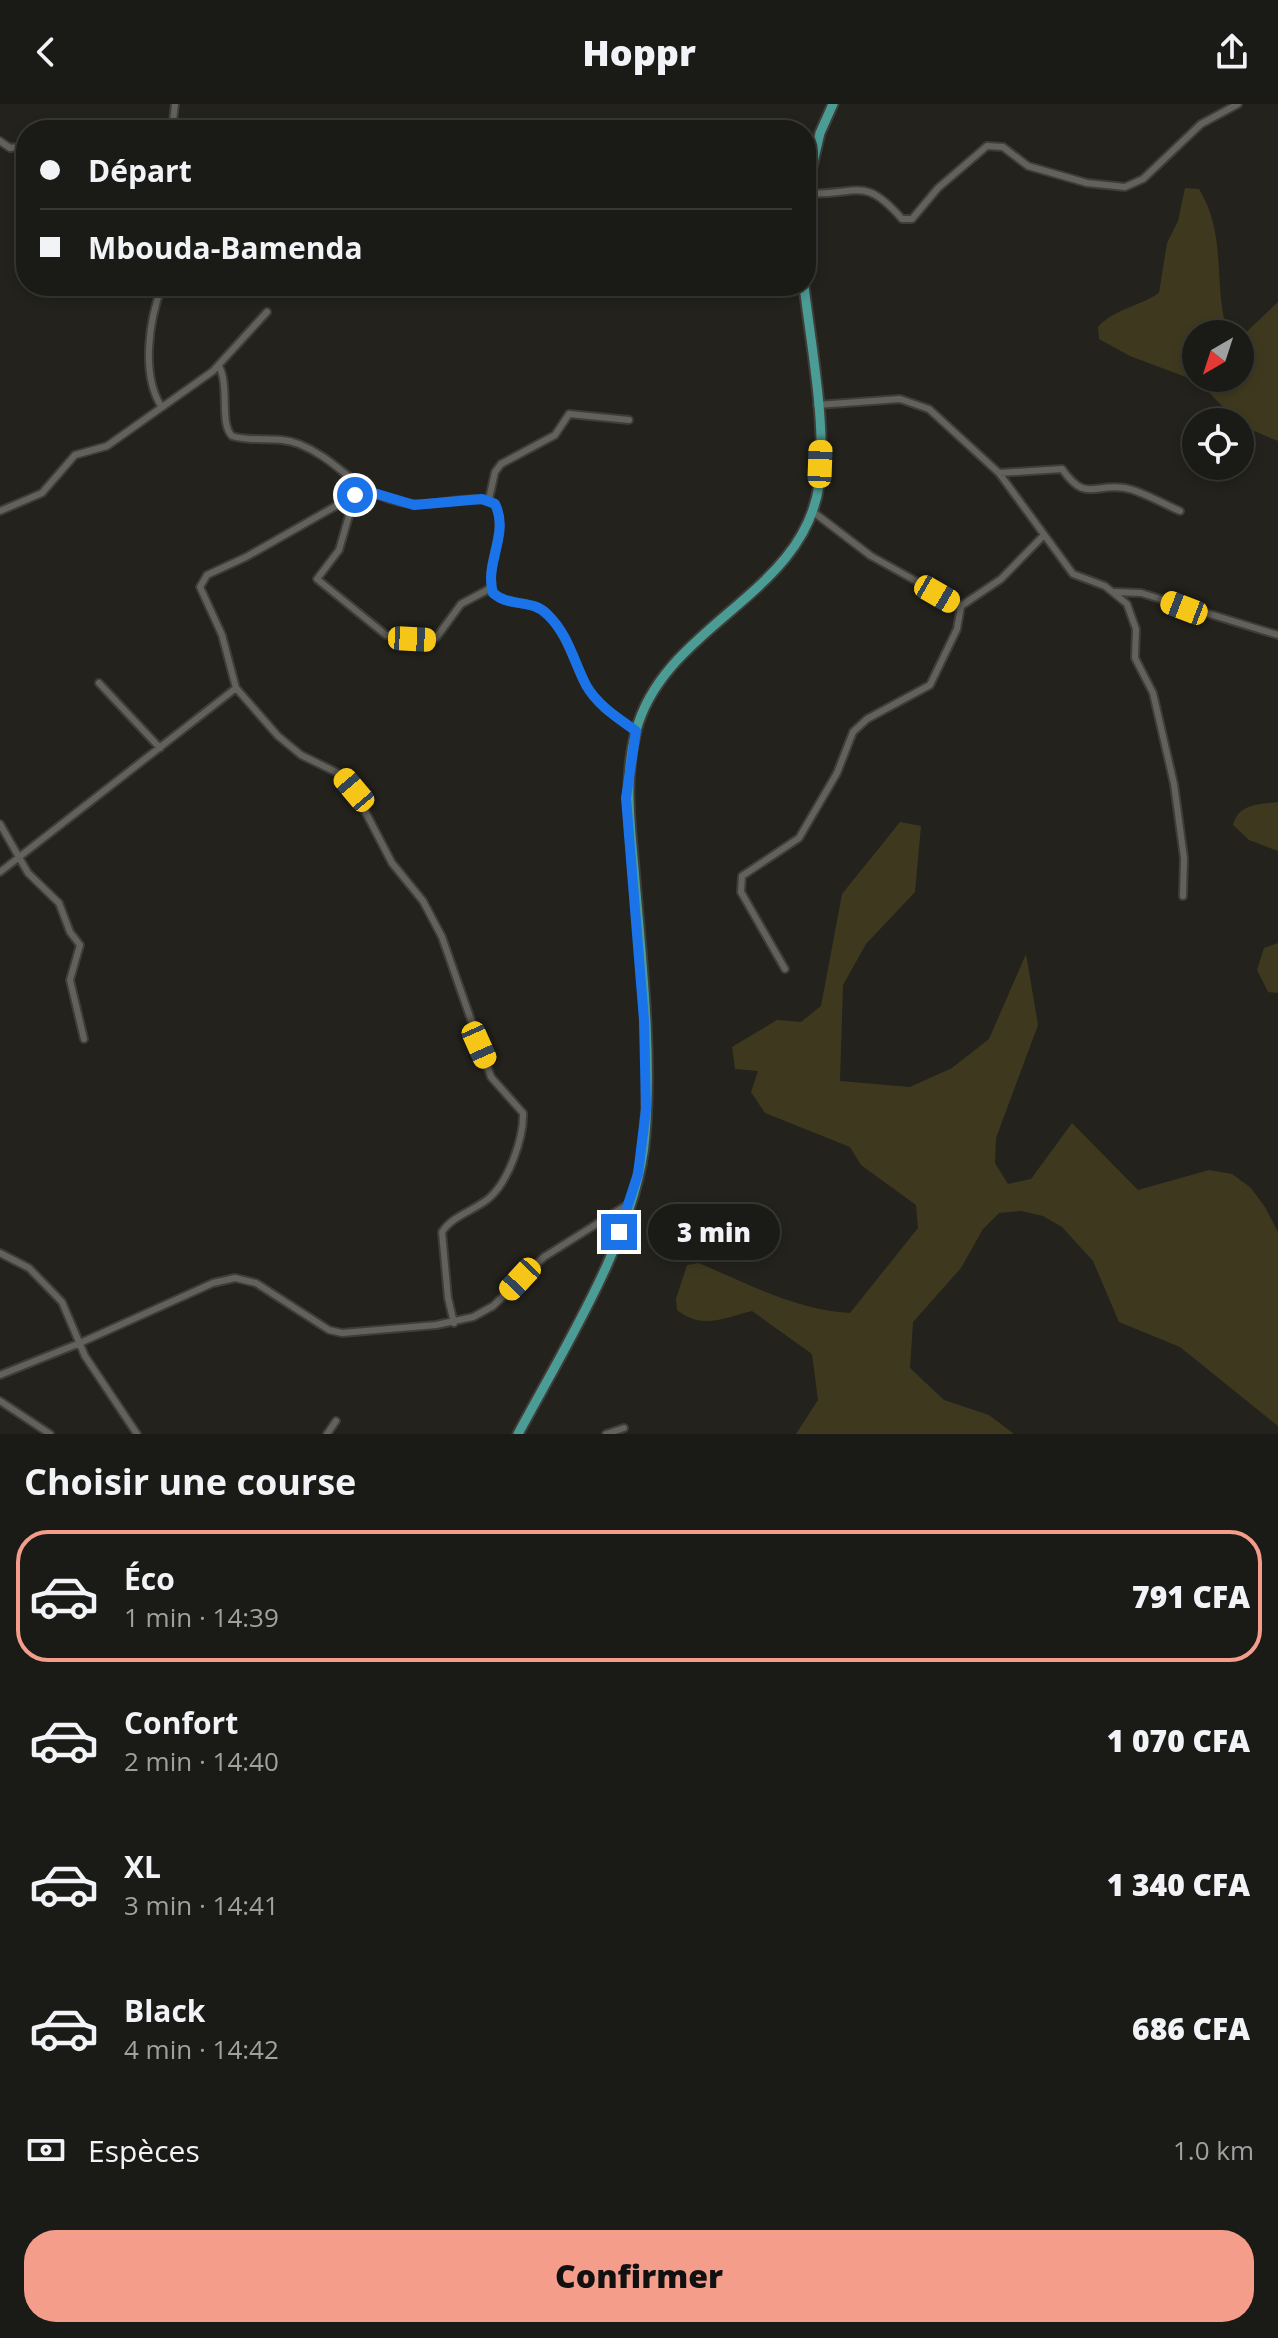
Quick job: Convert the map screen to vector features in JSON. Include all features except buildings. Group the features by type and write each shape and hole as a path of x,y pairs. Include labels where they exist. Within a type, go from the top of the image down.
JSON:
{"highway":[{"path":"816,150 833,104"},
{"path":"518,1434 608,1261 630,1203 645,1139 647,1079 626,798 636,731 644,707 673,662 774,572 796,542 812,511 819,485 817,405 805,296"}],"street":[{"path":"816,193 832,195 855,187 884,198 902,219 912,219 938,188 987,146 1003,147 1028,166 1087,183 1125,187 1143,179 1201,124 1238,104"},
{"path":"158,296 152,314 151,372 154,395 161,406"},
{"path":"0,511 42,493 75,455 107,446 219,366 267,312"},
{"path":"219,366 226,382 226,427 232,436 273,437 299,444 312,449 364,490 414,505 489,499"},
{"path":"817,405 900,399 918,402 999,473 1073,574 1115,592 1141,593 1278,635"},
{"path":"629,420 569,414 555,435 501,464 495,472 489,499 499,513 501,528 491,588 497,597 507,602 531,603 545,611 573,652 591,693 636,731"},
{"path":"999,473 1062,469 1073,486 1088,491 1124,488 1180,511"},
{"path":"364,490 246,557 207,575 201,582 202,593 222,635 236,688 278,736 301,755 340,774 354,790 392,863 423,901 438,928 491,1077 523,1113 516,1149 497,1188 487,1200 447,1225 442,1232 448,1298 454,1323"},
{"path":"355,495 342,544 317,579 386,635 436,638 461,604 491,588"},
{"path":"812,511 871,556 961,606"},
{"path":"785,969 741,892 742,876 799,838 837,773 853,732 867,719 930,685 957,629 961,606 1001,579 1044,535"},
{"path":"1115,592 1127,604 1136,629 1135,658 1153,693 1174,784 1184,858 1183,896"},
{"path":"99,683 160,748"},
{"path":"0,872 236,688"},
{"path":"0,824 34,881 59,903 70,932 80,945 70,980 84,1039"},
{"path":"0,1375 213,1283 235,1278 256,1283 329,1330 342,1333 454,1323 493,1306 544,1257 630,1203"},
{"path":"0,1253 29,1268 51,1288 67,1311 80,1343 137,1434"},
{"path":"0,1401 50,1434"},
{"path":"327,1434 336,1421"},
{"path":"606,1434 624,1428"}],"shaded area":[{"path":"1185,188 1199,189 1214,225 1224,320 1182,320 1182,376 1130,356 1099,339 1098,327 1118,312 1159,293 1167,243 1178,221"},
{"path":"1278,302 1278,441 1254,431 1254,408 1224,408 1209,392 1254,392 1254,325"},
{"path":"1278,802 1278,851 1249,840 1233,825 1245,809"},
{"path":"900,822 921,826 915,892 866,944 843,985 840,1081 910,1087 952,1068 989,1039 1026,954 1038,1025 996,1138 995,1163 1008,1184 1031,1179 1072,1123 1138,1190 1209,1170 1232,1174 1251,1188 1278,1232 1278,1426 1180,1347 1119,1322 1093,1261 1062,1227 1043,1216 1021,1211 999,1213 983,1229 961,1268 913,1322 910,1368 944,1400 989,1415 1014,1434 796,1434 818,1400 812,1354 752,1311 704,1321 695,1320 677,1310 676,1299 687,1265 699,1263 792,1301 850,1313 918,1228 916,1205 861,1165 850,1147 765,1113 751,1092 758,1071 735,1069 732,1047 777,1020 801,1022 821,1006 842,894"},
{"path":"1278,943 1278,993 1268,992 1257,970 1264,948"}],"route":[{"path":"355,495 364,490 382,498 414,505 482,499 489,499 495,504 501,528 491,583 493,593 507,602 531,603 545,611 573,652 591,693 612,714 636,731 626,798 635,878 644,1020 647,1079 645,1139 630,1203 619,1232"}]}
